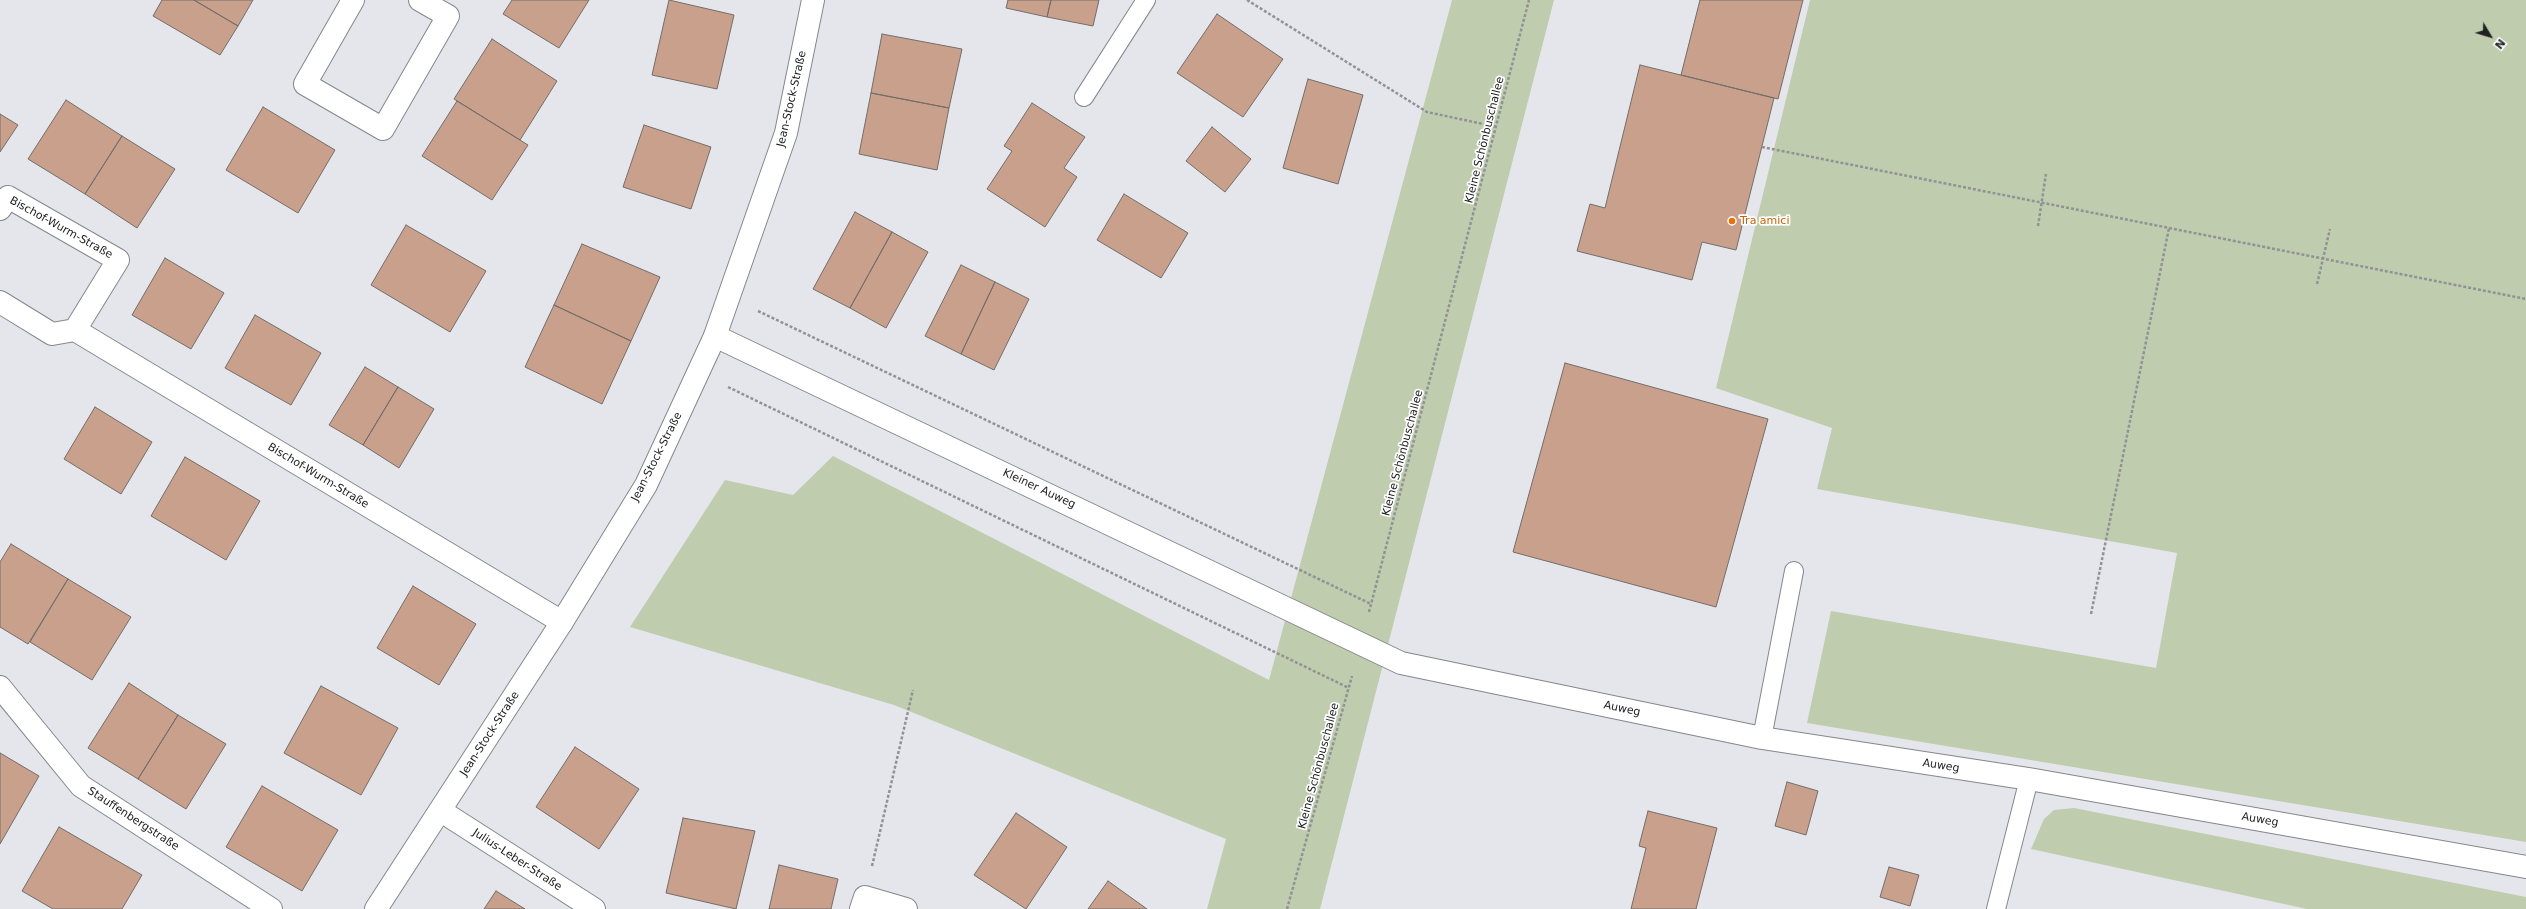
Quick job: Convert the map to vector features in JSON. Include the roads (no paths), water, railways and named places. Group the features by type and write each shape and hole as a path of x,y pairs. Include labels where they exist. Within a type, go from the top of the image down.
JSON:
{"street":[{"path":"353,0 305,84 383,128 448,16 420,0"},
{"name":"Jean-Stock-Straße","path":"376,909 441,811 562,622 646,485 716,336 786,133 813,0"},
{"name":"Bischof-Wurm-Straße","path":"0,209 8,196 118,260 75,330 562,622"},
{"path":"0,302 52,334 75,330"},
{"name":"Kleiner Auweg","path":"716,336 1334,629 1361,645"},
{"name":"Auweg","path":"1361,645 1401,663 1762,738 2029,779 2526,867"},
{"name":"Stauffenbergstraße","path":"0,687 82,786 271,909"},
{"name":"Julius-Leber-Straße","path":"441,811 594,909"},
{"path":"863,903 906,909"}],"lane":[{"path":"1084,97 1146,0"},
{"path":"1762,738 1794,571"},
{"path":"1996,909 2029,779"}],"place":[{"name":"Tra amici","path":"1732,221"}]}
